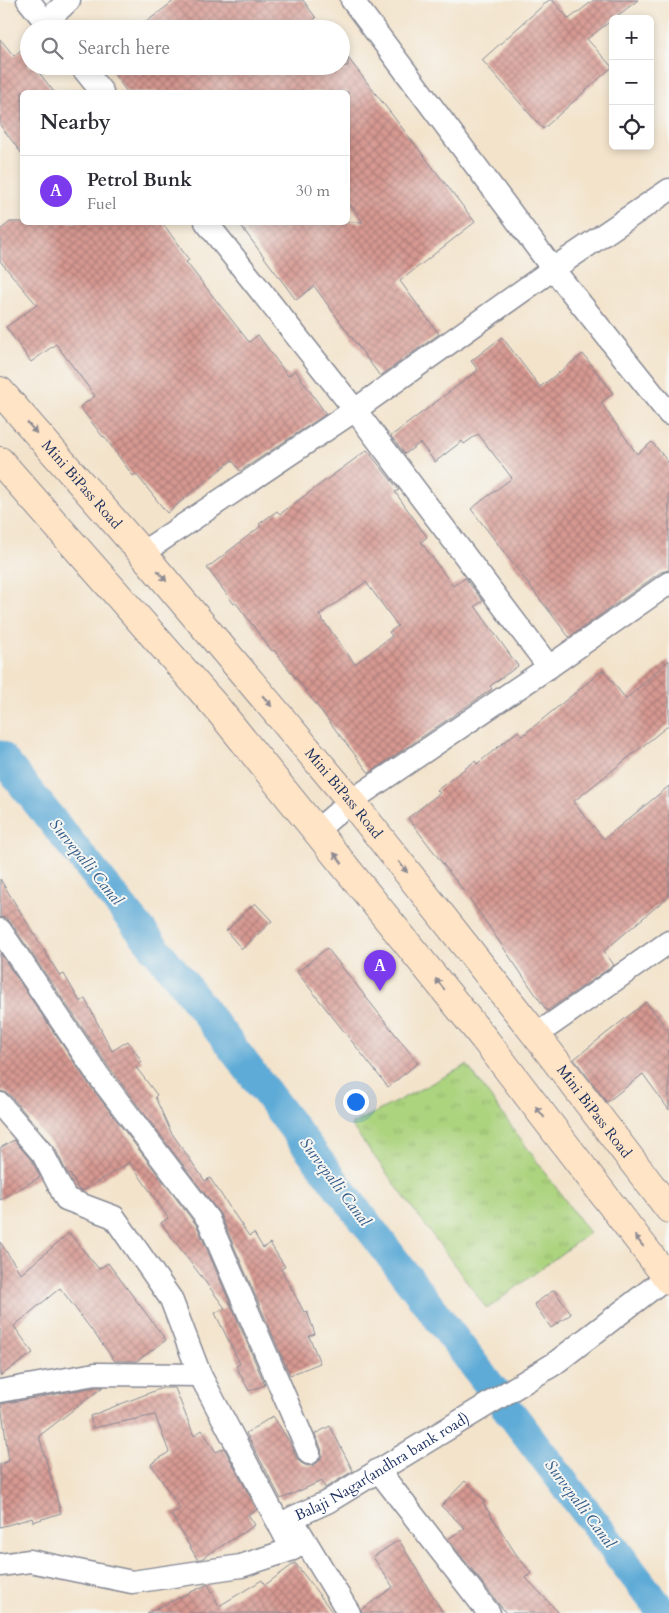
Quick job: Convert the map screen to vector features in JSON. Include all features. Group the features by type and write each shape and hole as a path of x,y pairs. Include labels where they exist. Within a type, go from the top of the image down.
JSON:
{"main road":[{"name":"Mini BiPass Road","path":"0,391 142,553 351,801 536,1035 669,1209"},
{"path":"0,461 217,708 486,1041 668,1278"}],"street":[{"path":"28,0 44,20"},
{"path":"52,20 69,0"},
{"path":"352,0 553,269 669,414"},
{"path":"88,75 100,90"},
{"path":"142,553 355,410 553,269 669,190"},
{"path":"208,225 355,410 549,667"},
{"path":"316,831 351,801 669,583"},
{"path":"0,930 98,1075 208,1219 310,1453"},
{"path":"536,1035 669,942"},
{"path":"0,1104 43,1154 66,1199 114,1217 171,1299 200,1375 293,1549 241,1566 132,1582 30,1561 0,1565"},
{"name":"Balaji Nagar(andhra bank road)","path":"293,1549 292,1518 327,1502 554,1364 668,1278"},
{"path":"0,1391 95,1374 200,1375"},
{"path":"378,1470 489,1613"},
{"path":"292,1518 349,1613"}],"green space":[{"path":"467,1065 589,1233 487,1309 351,1125"}],"building":[{"path":"175,0 303,0 316,18 314,20 149,20"},
{"path":"549,0 552,0 569,19 594,0 638,0 618,15 609,15 609,22 587,39 609,64 609,70 543,129 482,60"},
{"path":"0,39 14,56 20,51 20,75 41,75 52,90 20,90 20,151 0,125"},
{"path":"350,61 475,222 400,281 439,334 380,376 314,286 296,300 240,225 350,225 350,222 363,222 350,205 350,90 126,90 115,75 350,75"},
{"path":"10,222 20,222 20,225 164,225 189,260 186,262 249,342 258,335 288,376 295,370 326,414 240,471 232,460 167,513 136,474 133,476 80,407 95,396 56,344 31,362 6,327 37,305 0,261 0,230"},
{"path":"502,337 540,387 583,354 613,393 601,403 637,454 652,442 669,463 669,570 661,572 569,637 471,509 512,478 478,434 464,444 462,441 435,462 420,443 405,454 391,436 478,370 471,361"},
{"path":"367,450 399,490 395,492 427,537 421,542 453,586 465,578 483,601 475,606 518,666 490,686 492,689 369,773 274,650 272,651 207,568 261,526 259,524 277,511 280,514","holes":["366,582 398,626 389,632 392,636 355,664 319,615"]},
{"path":"669,660 669,725 573,802 604,839 669,786 669,896 604,951 614,965 547,1011 472,902 408,818 440,793 437,790 475,761 477,764 518,731 522,736 603,670 626,699"},
{"path":"0,879 60,976 64,974 80,1002 85,999 112,1051 128,1041 142,1062 135,1066 157,1095 155,1097 171,1132 205,1181 210,1178 249,1236 254,1233 263,1248 270,1243 285,1267 281,1269 304,1312 307,1311 315,1334 309,1336 320,1363 290,1375 220,1214 109,1067 11,923 6,918 0,917"},
{"path":"255,903 272,921 242,949 226,931"},
{"path":"327,948 418,1063 388,1087 297,972"},
{"path":"0,953 88,1083 197,1226 265,1385 249,1391 236,1366 240,1364 215,1313 225,1308 161,1223 168,1218 130,1162 83,1191 79,1190 70,1174 68,1175 55,1148 38,1126 10,1095 0,1091"},
{"path":"646,1002 669,1031 669,1110 643,1074 607,1102 574,1059"},
{"path":"14,1140 32,1161 40,1177 0,1200 0,1148"},
{"path":"69,1233 99,1269 108,1263 166,1340 137,1361 115,1361 60,1288 14,1326 33,1353 0,1376 0,1242 21,1274"},
{"path":"554,1290 571,1314 551,1328 534,1304"},
{"path":"103,1387 39,1436 61,1513 33,1522 32,1518 0,1527 0,1464 9,1461 1,1404"},
{"path":"162,1388 175,1388 194,1436 202,1430 216,1452 224,1448 257,1510 248,1514 255,1525 201,1559 197,1559 171,1514 180,1509 151,1464 169,1452 155,1415 93,1428 90,1416"},
{"path":"273,1416 289,1441 297,1459 307,1466 315,1465 322,1455 315,1434 330,1426 353,1471 325,1488 322,1481 281,1499 246,1433"},
{"path":"465,1481 485,1501 483,1503 516,1554 531,1573 526,1578 559,1613 506,1613 448,1539 465,1528 441,1506"},
{"path":"399,1540 443,1613 362,1613 361,1610 393,1587 373,1557"},
{"path":"295,1563 333,1613 147,1613 208,1584 219,1606 262,1580 265,1585"}],"waterway":[{"name":"Survepalli Canal","path":"0,756 180,979 663,1613"}],"place":[{"name":"Petrol Bunk","path":"380,991"}]}
